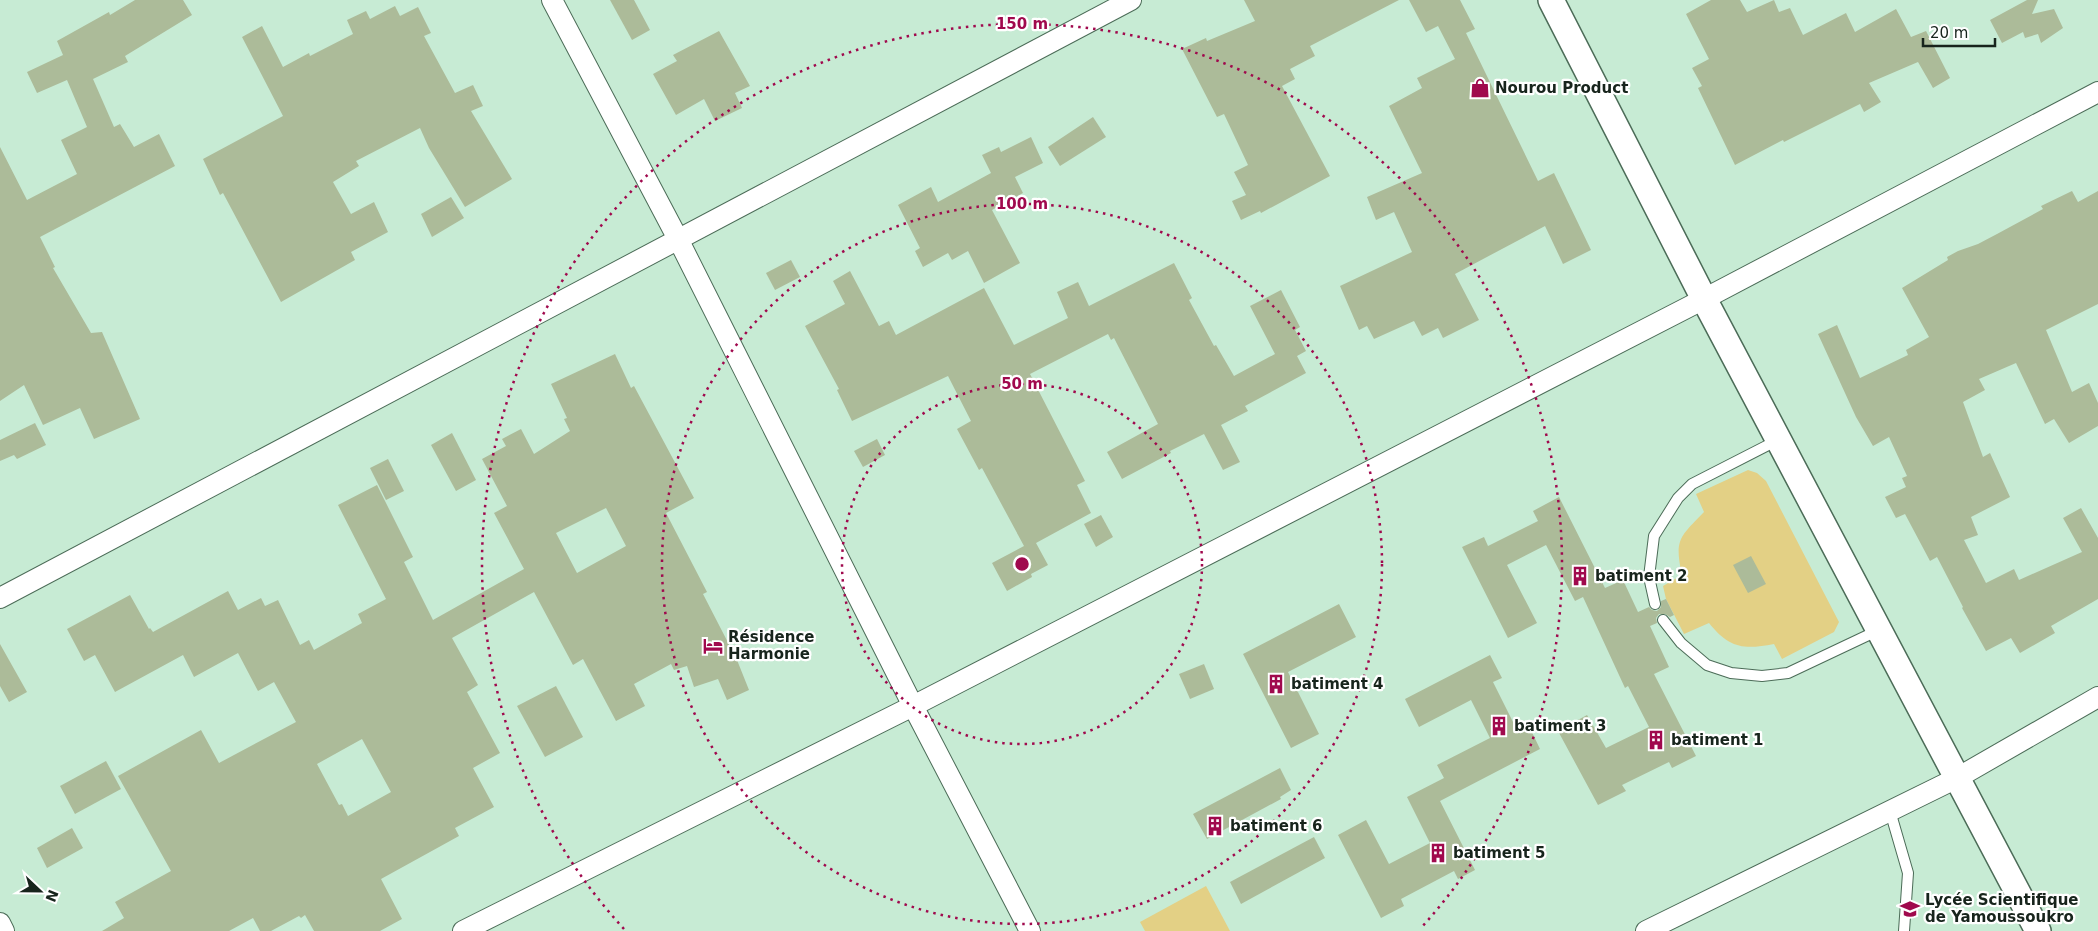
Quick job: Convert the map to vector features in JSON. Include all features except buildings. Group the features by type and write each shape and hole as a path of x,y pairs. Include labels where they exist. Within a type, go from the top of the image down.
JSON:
{"street":[{"path":"552,0 678,239 913,706 1030,931"},
{"path":"0,598 1131,0"},
{"path":"1550,0 1704,299 2038,931"},
{"path":"463,931 913,706 1704,299 2098,92"},
{"path":"1646,931 1957,778 2098,697"},
{"path":"0,923 4,931"}],"lane":[{"path":"1655,604 1649,577 1654,536 1678,498 1692,484 1778,440"},
{"path":"1663,620 1681,643 1707,665 1731,673 1762,676 1788,673 1879,630"},
{"path":"1890,811 1908,873 1904,931"}],"shaded area":[{"path":"1748,470 1757,473 1766,481 1839,622 1834,632 1782,659 1774,644 1754,647 1737,645 1723,638 1709,623 1684,634 1666,599 1663,586 1682,575 1679,553 1681,539 1689,527 1704,512 1696,494"},
{"path":"1206,886 1230,931 1145,931 1140,922"}],"place":[{"name":"Nourou Product","path":"1480,88"},
{"name":"batiment 2","path":"1580,576"},
{"name":"Résidence Harmonie","path":"713,646"},
{"name":"batiment 4","path":"1276,684"},
{"name":"batiment 3","path":"1499,726"},
{"name":"batiment 1","path":"1656,740"},
{"name":"batiment 6","path":"1215,826"},
{"name":"batiment 5","path":"1438,853"},
{"name":"Lycée Scientifique de Yamoussoukro","path":"1910,909"}]}
